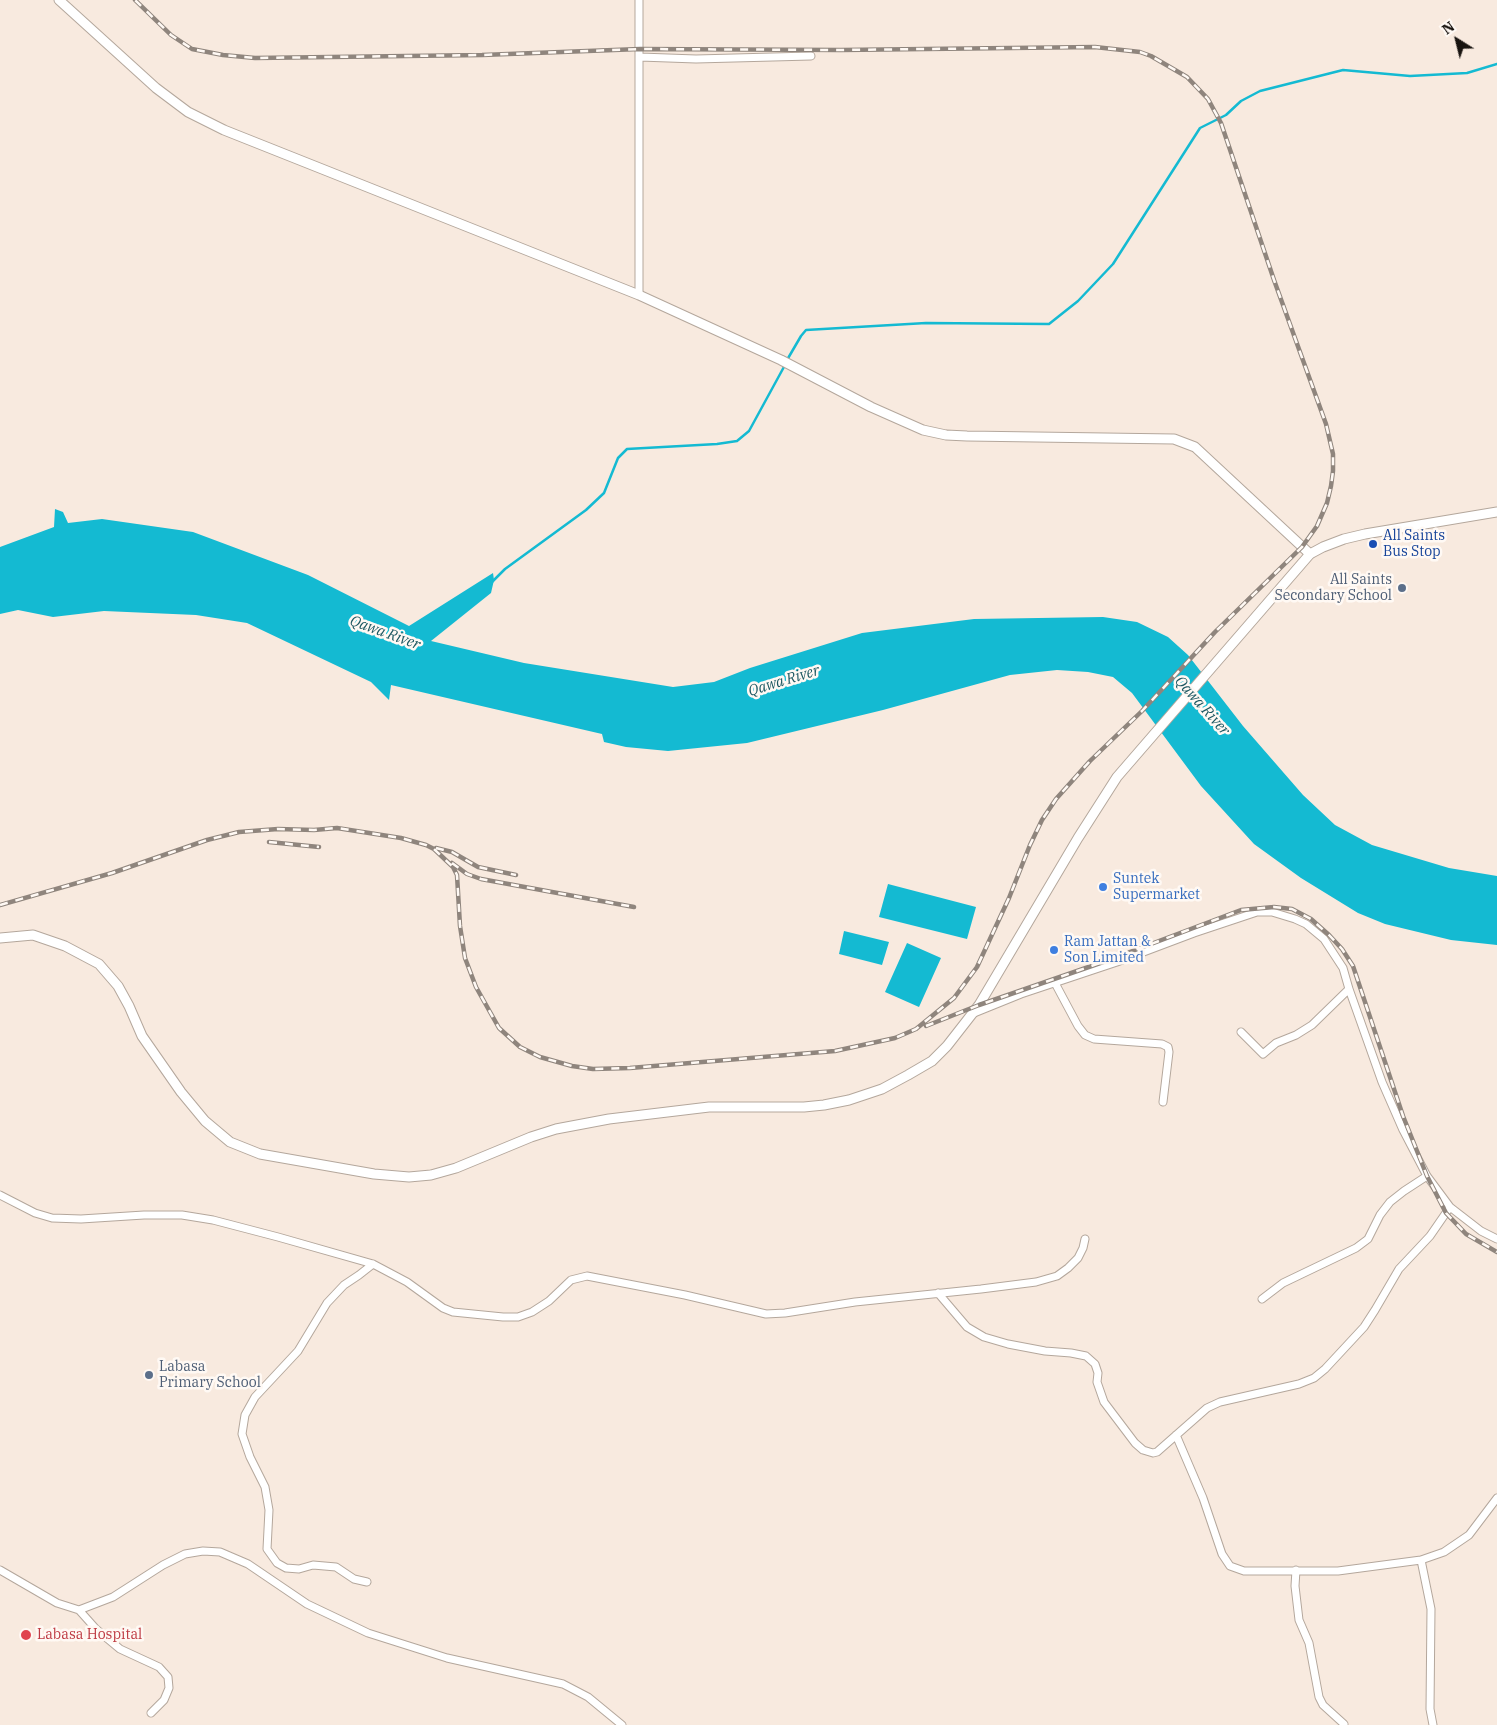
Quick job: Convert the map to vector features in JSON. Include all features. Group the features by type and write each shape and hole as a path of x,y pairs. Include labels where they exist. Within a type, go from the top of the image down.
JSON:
{"main road":[{"path":"59,0 156,88 188,112 224,130 639,295 781,360 871,407 923,430 946,435 1174,439 1195,447 1310,554"},
{"path":"0,938 33,935 66,946 99,964 118,986 142,1036 181,1092 205,1121 230,1142 260,1154 383,1175 409,1177 431,1175 456,1168 556,1129 609,1119 710,1107 804,1107 849,1100 882,1089 932,1061 947,1046 974,1014 1104,795 1117,777 1151,735 1310,554 1344,539 1365,534 1497,512"}],"street":[{"path":"639,0 639,295"},
{"path":"640,57 696,59 811,56"},
{"path":"974,1014 1021,994 1117,962 1232,919 1257,912 1284,914 1306,924 1324,939 1343,968 1382,1082 1403,1130 1427,1176 1450,1207 1481,1231 1497,1239"},
{"path":"1055,983 1084,1035 1094,1039 1162,1044 1168,1047 1163,1102"},
{"path":"1241,1032 1262,1054 1276,1043 1296,1035 1312,1025 1349,989"},
{"path":"1262,1299 1283,1283 1356,1248 1368,1239 1380,1214 1390,1202 1427,1176"},
{"path":"0,1195 35,1213 52,1218 81,1219 144,1215 182,1215 213,1220 373,1264 407,1282 443,1308 453,1312 503,1317 518,1317 532,1312 549,1301 571,1280 587,1276 686,1295 766,1314 785,1313 854,1302 1036,1282 1057,1276 1078,1258 1085,1239"},
{"path":"938,1293 967,1327 984,1338 1045,1352 1071,1353 1086,1356 1095,1364 1098,1373 1097,1382 1104,1402 1130,1437 1143,1450 1157,1452 1207,1408 1220,1402 1300,1384 1314,1378 1325,1369 1364,1326 1399,1269 1430,1236 1450,1207"},
{"path":"367,1582 354,1578 336,1568 314,1565 299,1569 286,1568 276,1563 267,1549 270,1510 265,1487 250,1457 242,1434 245,1415 255,1397 298,1351 327,1303 344,1285 373,1264"},
{"path":"1176,1435 1203,1498 1222,1554 1230,1566 1244,1571 1338,1571 1421,1560 1444,1552 1469,1535 1497,1498"},
{"path":"78,1610 113,1597 163,1565 185,1554 203,1551 220,1552 248,1564 307,1604 368,1633 447,1658 563,1684 588,1697 622,1725"},
{"path":"1421,1560 1431,1610 1430,1709 1433,1725"},
{"path":"0,1570 57,1603 78,1610 120,1650 159,1667 168,1677 169,1688 164,1700 151,1713"},
{"path":"1296,1570 1295,1586 1299,1620 1309,1643 1319,1697 1323,1705 1344,1724"}],"water":[{"name":"Qawa River","path":"55,509 63,512 68,523 102,519 193,532 308,575 409,626 493,573 494,580 491,593 431,641 524,663 673,687 714,682 750,668 862,633 974,619 1103,617 1137,622 1168,637 1188,655 1243,726 1303,795 1335,825 1372,845 1449,868 1497,876 1497,945 1451,940 1385,924 1358,913 1301,878 1254,844 1201,786 1132,693 1113,677 1088,672 1057,670 1010,675 883,710 747,743 668,751 626,747 604,742 602,734 391,685 389,700 371,682 247,623 196,615 104,611 53,617 18,610 0,614 0,547 54,527"},
{"path":"888,884 976,907 967,939 879,917"},
{"path":"844,931 889,942 882,965 839,954"},
{"path":"907,943 941,958 919,1007 885,992"}],"waterway":[{"path":"787,360 806,330 926,323 1049,324 1078,301 1113,264 1200,128 1226,115 1241,101 1260,91 1343,70 1410,76 1467,73 1497,64"},
{"path":"492,582 505,569 586,510 604,493 618,458 627,449 717,444 737,441 749,431 785,365"}],"railway":[{"path":"0,905 112,873 207,840 239,832 337,828 401,838 426,845 434,849 453,867 457,875 460,926 465,958 476,987 499,1028 520,1047 540,1057 572,1066 593,1069 630,1068 835,1051 895,1038 916,1029 954,998 977,967 1009,898 1030,845 1042,820 1056,799 1090,761 1142,711 1215,632 1302,547 1317,526 1327,503 1331,486 1333,454 1326,424 1274,280 1221,123 1208,99 1187,77 1151,56 1140,52 1095,47 841,50 640,49 482,55 255,58 223,55 192,49 171,35 135,0"},
{"path":"269,842 319,847"},
{"path":"436,848 452,852 478,867 516,875"},
{"path":"452,863 467,874 481,879 634,907"},
{"path":"926,1026 1241,910 1274,907 1292,909 1311,919 1329,935 1342,949 1353,966 1403,1116 1427,1176 1446,1213 1466,1234 1497,1252"}],"place":[{"name":"All Saints Bus Stop","path":"1373,544"},
{"name":"All Saints Secondary School","path":"1402,588"},
{"name":"Suntek Supermarket","path":"1103,887"},
{"name":"Ram Jattan & Son Limited","path":"1054,950"},
{"name":"Labasa Primary School","path":"149,1375"},
{"name":"Labasa Hospital","path":"26,1635"}]}
